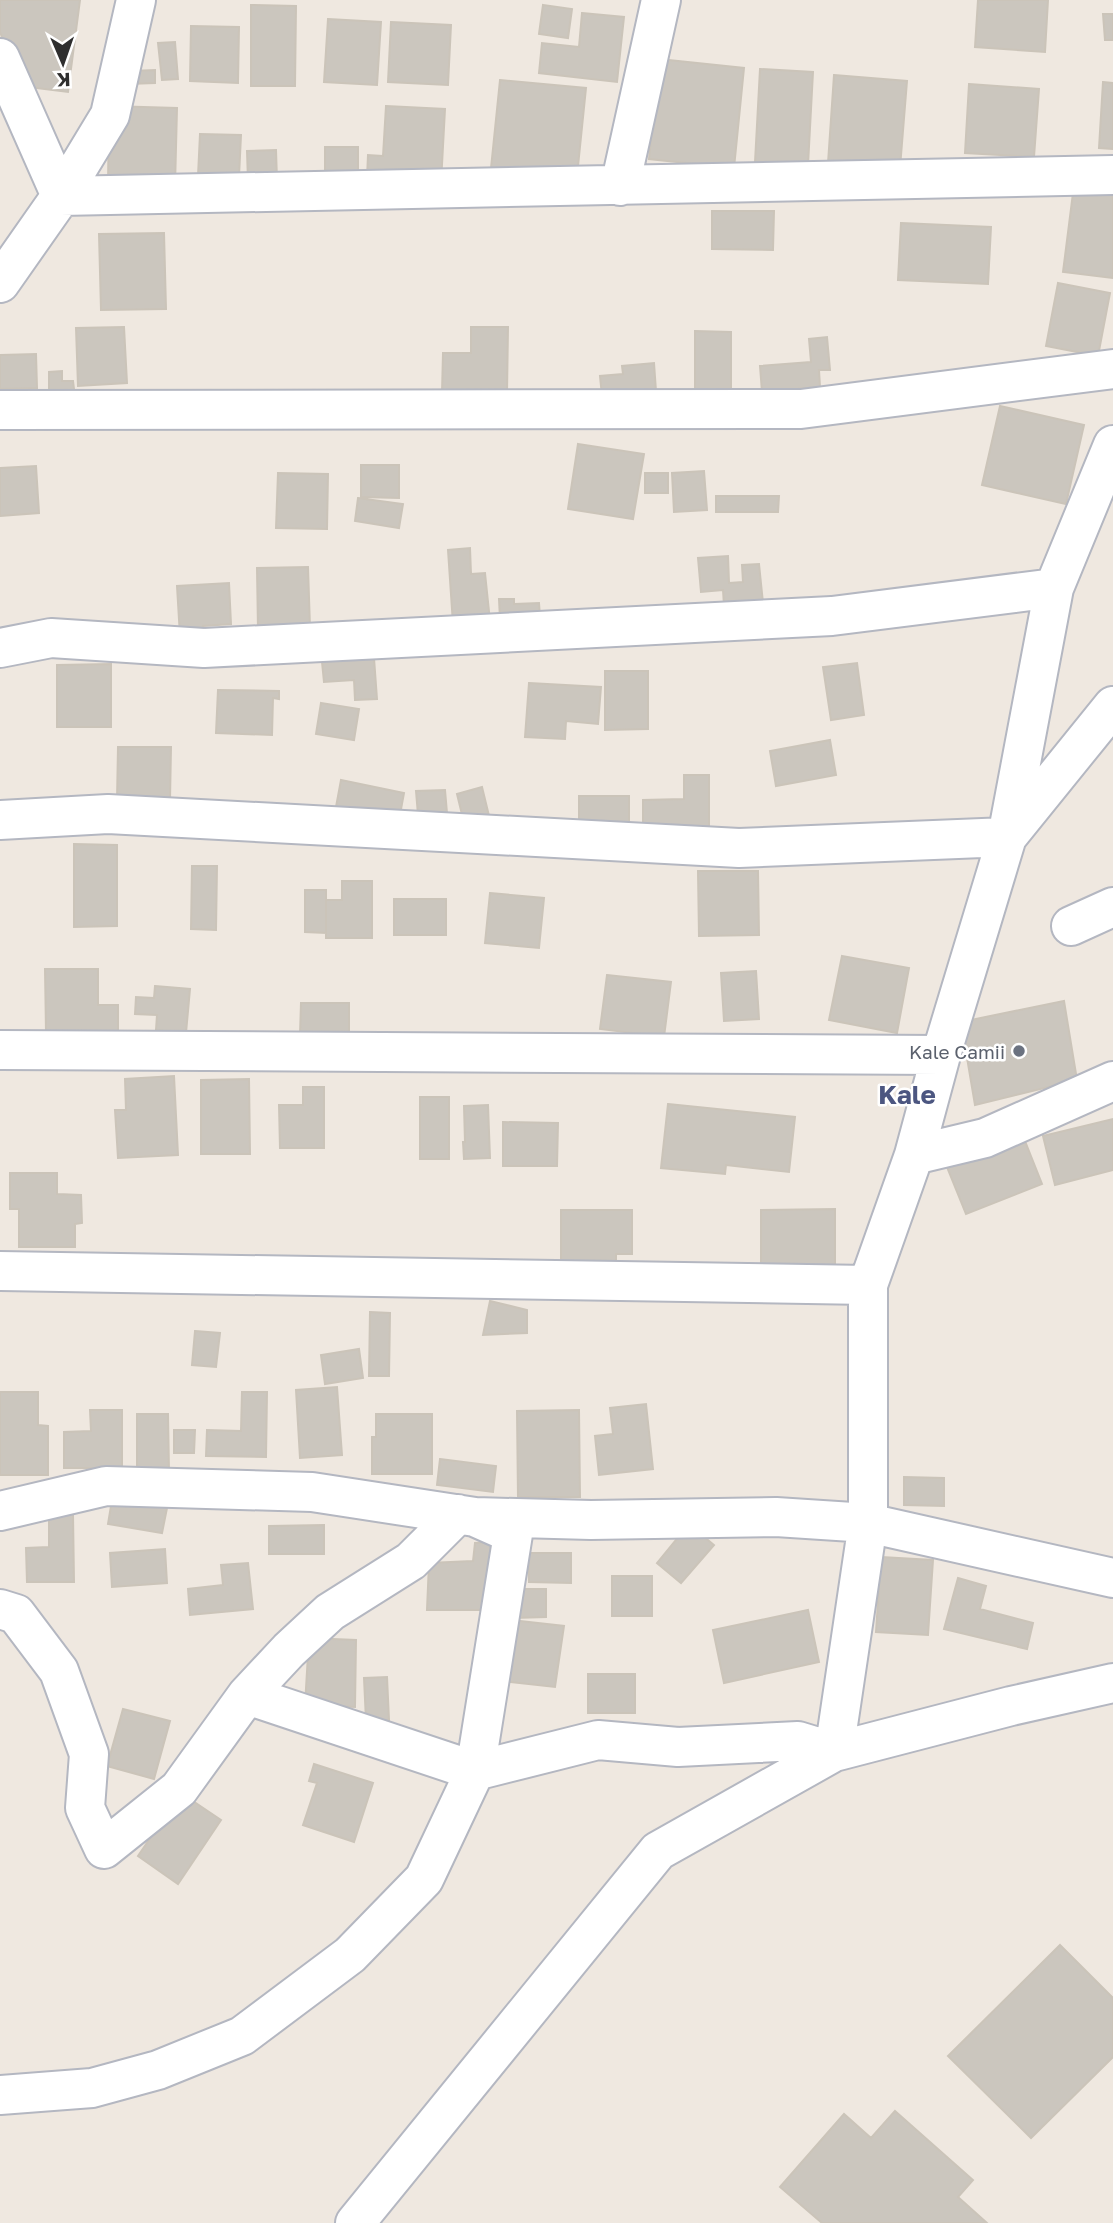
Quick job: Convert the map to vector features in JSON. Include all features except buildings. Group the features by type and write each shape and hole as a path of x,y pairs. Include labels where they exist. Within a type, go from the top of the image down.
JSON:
{"street":[{"path":"0,283 61,196 110,115 136,0"},
{"path":"620,186 661,0"},
{"path":"0,58 61,196"},
{"path":"61,196 1113,175"},
{"path":"0,411 801,409 1113,369"},
{"path":"834,1752 868,1523 867,1285 914,1155 941,1055 1007,837 1054,588 1113,445"},
{"path":"0,648 51,638 204,648 832,616 1054,588"},
{"path":"0,820 108,814 739,848 1007,837 1113,706"},
{"path":"1071,926 1113,907"},
{"path":"0,1050 941,1055"},
{"path":"914,1155 985,1138 1113,1081"},
{"path":"0,1271 867,1285"},
{"path":"0,1511 106,1486 312,1492 467,1516 591,1520 776,1517 868,1523 1113,1577"},
{"path":"0,1609 16,1614 59,1671 89,1754 85,1808 104,1849 179,1789 247,1695 289,1650 330,1612 411,1560 467,1516"},
{"path":"0,2095 92,2088 158,2070 243,2036 350,1955 424,1879 475,1771 513,1534 467,1516"},
{"path":"355,2223 658,1851 834,1752 1011,1706 1113,1683"},
{"path":"247,1695 475,1771 598,1740 678,1747 798,1741 834,1752"}],"place":[{"name":"Kale Camii","path":"1019,1051"}],"district":[{"name":"Kale","path":"907,1094"}]}
